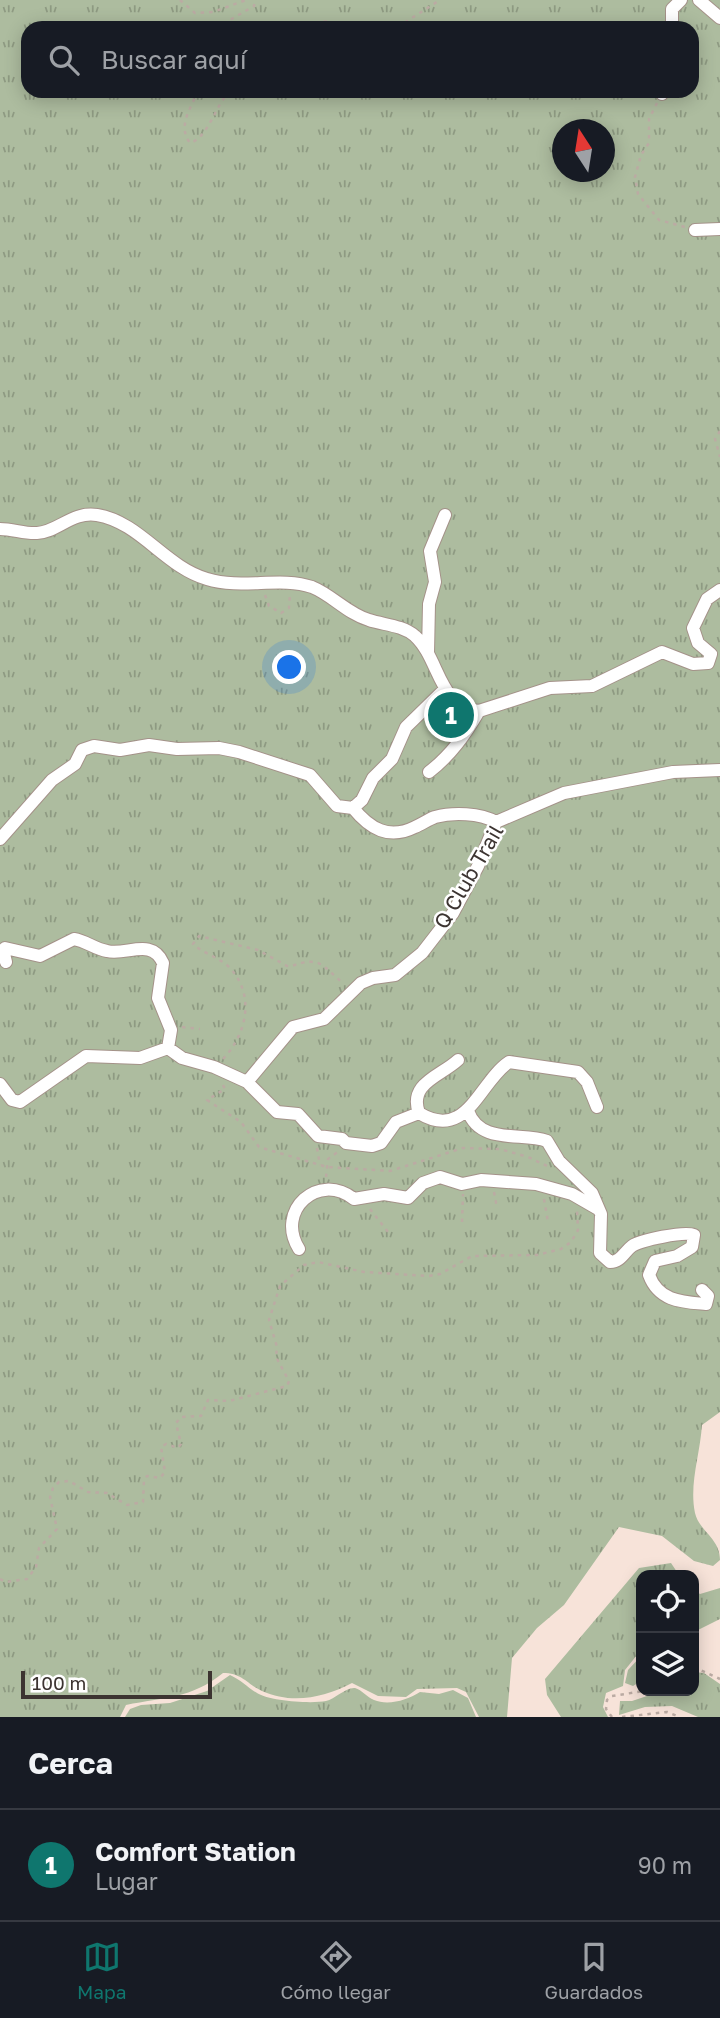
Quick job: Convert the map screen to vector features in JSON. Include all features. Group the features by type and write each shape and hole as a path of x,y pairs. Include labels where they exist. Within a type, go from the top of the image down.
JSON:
{"lane":[{"path":"672,21 672,9 681,0"},
{"path":"699,0 720,18"},
{"path":"695,230 720,229"},
{"path":"0,529 38,533 75,517 98,515 132,530 174,564 196,576 226,584 290,584 312,587 367,620 409,632 421,642 454,701 479,711 541,690 601,683 615,672 662,652 689,663 708,663 711,654 698,643 693,628 707,599 720,590"},
{"path":"428,656 429,604 435,582 429,551 445,515"},
{"path":"353,808 362,800 373,778 392,759 400,737 412,719 445,689"},
{"path":"429,772 444,761 470,730 479,711"},
{"path":"0,839 52,780 75,764 82,750 94,746 110,750 138,745 177,749 219,748 239,752 310,775 337,806 353,808 366,824 392,834 412,829 436,817 485,816 496,822"},
{"name":"Q Club Trail","path":"247,1082 293,1027 324,1019 361,984 373,978 395,975 422,953 453,913 478,866 496,822 564,793 673,772 720,771"},
{"path":"6,962 3,950 5,948 40,956 74,939 105,951 137,948 154,952 163,963 158,998 171,1030 168,1048"},
{"path":"168,1048 182,1058 215,1067 247,1082 277,1112 298,1114 318,1136 342,1139 346,1143 372,1146 381,1143 396,1122 419,1113 443,1120 468,1111 490,1078 509,1062 578,1072 587,1082 597,1107"},
{"path":"0,1084 12,1100 20,1102 86,1056 140,1058 168,1048"},
{"path":"419,1113 416,1102 425,1082 458,1060"},
{"path":"468,1111 475,1123 501,1136 547,1141 559,1161 587,1187 598,1209 602,1228 600,1253 610,1262 621,1258 636,1244 683,1233 694,1235 692,1247 677,1256 655,1261 649,1275 675,1302 706,1304 708,1296 702,1290"},
{"path":"299,1249 291,1232 296,1206 312,1192 325,1188 347,1193 354,1199 384,1194 408,1198 423,1183 440,1177 462,1184 476,1180 536,1184 572,1194 598,1209"}],"path":[{"path":"180,0 195,13 213,12 246,0"},
{"path":"228,21 254,6 255,0"},
{"path":"407,21 440,0"},
{"path":"195,98 185,120 184,136 190,143 203,134 216,107 224,98"},
{"path":"660,98 649,119 649,143 641,155 635,177 638,194 659,220 695,230"},
{"path":"720,431 715,439 720,457"},
{"path":"251,585 263,592 270,606 281,613 289,608 290,584"},
{"path":"325,1188 328,1159 346,1143"},
{"path":"492,1182 497,1208"},
{"path":"462,1184 462,1222"},
{"path":"547,1189 543,1200 548,1223"},
{"path":"362,1198 388,1231"},
{"path":"699,1669 720,1679"},
{"path":"612,1717 606,1709 607,1700 636,1693"},
{"path":"622,1717 667,1712 680,1717"}],"green space":[{"path":"0,0 720,0 720,1412 702,1425 693,1502 697,1519 717,1546 720,1560 713,1566 694,1561 662,1536 619,1527 564,1605 537,1628 512,1658 507,1717 479,1717 466,1692 457,1688 417,1689 406,1697 378,1696 352,1683 308,1698 285,1698 262,1691 235,1675 223,1673 200,1688 188,1692 126,1705 120,1717 0,1717"},
{"path":"671,1563 676,1570 637,1570"},
{"path":"636,1572 636,1656 625,1670 623,1686 606,1693 603,1707 608,1717 561,1717 547,1695 545,1679"},
{"path":"720,1588 720,1619 699,1630 699,1593"},
{"path":"636,1661 636,1684 633,1686 625,1683 628,1670"},
{"path":"699,1672 720,1684 720,1717 698,1717 672,1706 645,1707 619,1715 620,1701 632,1701 647,1696 699,1696"},
{"path":"230,1675 263,1696 301,1702 326,1701 352,1688 380,1702 404,1700 420,1692 439,1694 453,1690 468,1698 476,1717 125,1717 130,1709 141,1705 170,1703 207,1691"}],"building":[{"path":"452,702 464,714 450,728 438,717"}],"place":[{"name":"Comfort Station","path":"451,715"}]}
